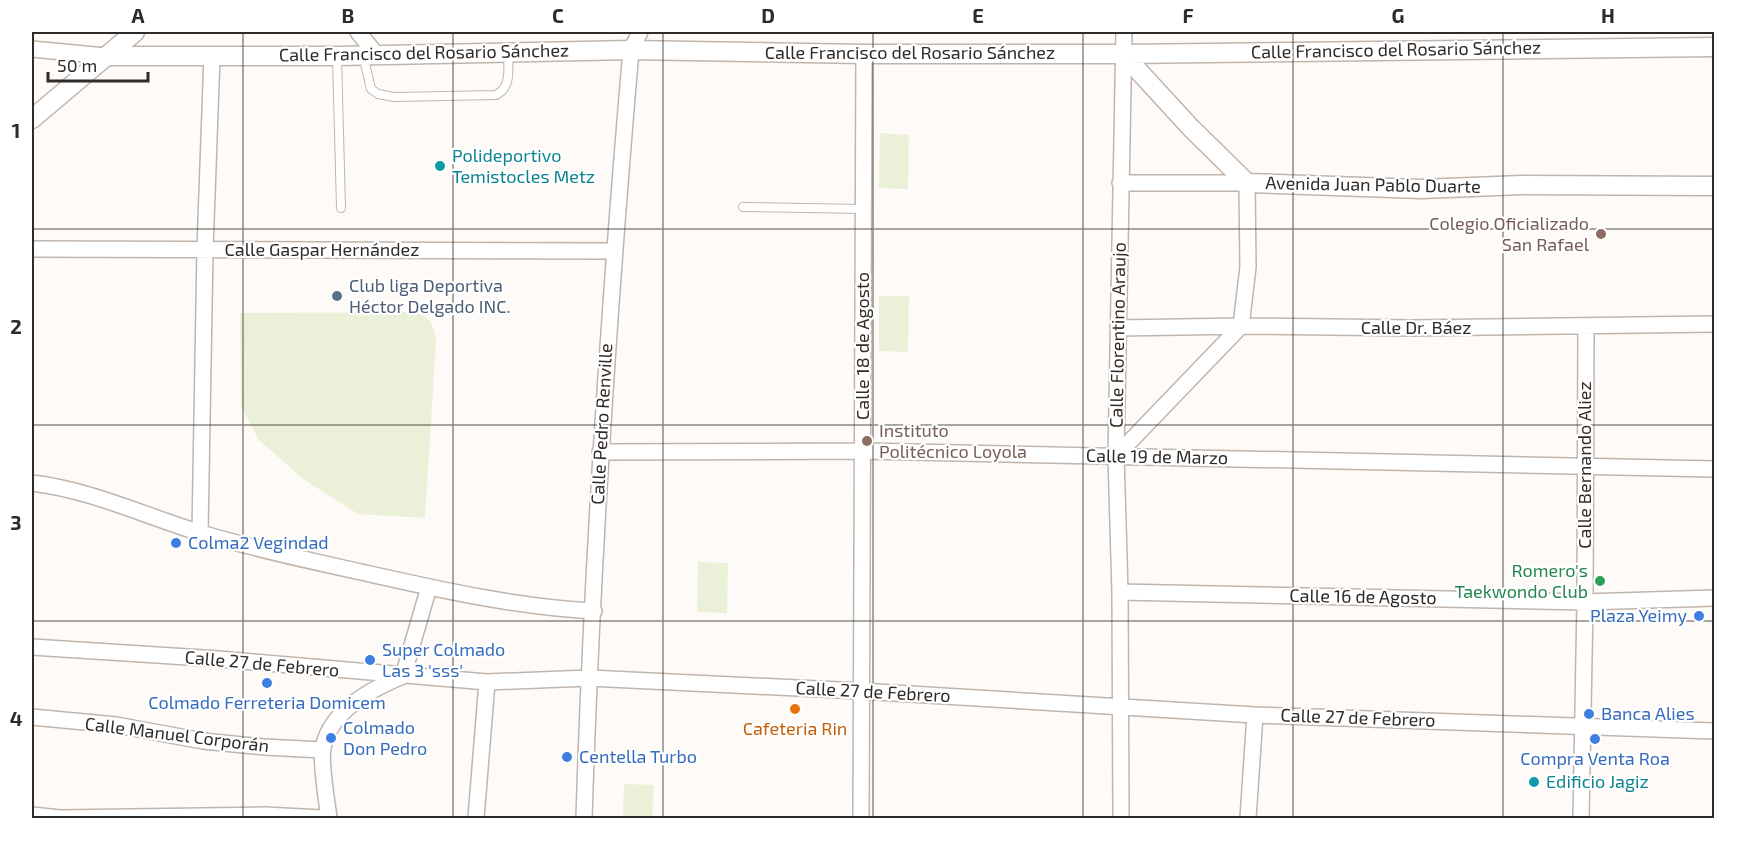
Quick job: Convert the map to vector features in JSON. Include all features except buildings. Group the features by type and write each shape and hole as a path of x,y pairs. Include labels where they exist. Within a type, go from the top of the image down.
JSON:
{"street":[{"path":"32,118 135,32"},
{"path":"358,32 369,54"},
{"name":"Calle Pedro Renville","path":"585,819 588,678 594,611 600,452 613,251 631,50 640,32"},
{"name":"Calle Florentino Araujo","path":"1120,819 1120,592 1116,456 1124,32"},
{"name":"Calle Francisco del Rosario Sánchez","path":"105,56 337,56 631,50 864,54 1123,54 1714,47"},
{"path":"32,49 105,56"},
{"name":"Calle 18 de Agosto","path":"861,819 864,54"},
{"name":"Avenida Juan Pablo Duarte","path":"1123,54 1191,128 1247,183 1421,189 1522,185 1714,186"},
{"path":"200,533 205,249 212,56"},
{"path":"1116,456 1241,326 1248,267 1247,183 1120,183"},
{"name":"Calle Gaspar Hernández","path":"32,249 613,251"},
{"name":"Calle Dr. Báez","path":"1118,328 1586,327 1714,324"},
{"name":"Calle Bernando Aliez","path":"1581,819 1586,327"},
{"name":"Calle 19 de Marzo","path":"600,452 863,451 1714,468"},
{"path":"33,488 95,496 200,533 429,587 466,595 570,610 594,611"},
{"path":"329,819 322,750 330,728 359,697 403,676 429,587"},
{"name":"Calle 16 de Agosto","path":"1120,592 1585,602 1714,598"},
{"name":"Calle 27 de Febrero","path":"32,647 219,659 487,682 588,678 860,691 1255,715 1714,731"},
{"path":"476,819 487,682"},
{"path":"1248,819 1255,715"},
{"name":"Calle Manuel Corporán","path":"32,717 116,725 203,741 322,750"},
{"path":"32,815 60,818 265,814 321,819"}],"lane":[{"path":"369,54 371,90 394,98 496,94 502,91 507,84 508,52"},
{"path":"337,56 340,208"},
{"path":"743,207 863,208"}],"green space":[{"path":"880,133 909,135 908,189 879,188"},
{"path":"879,296 909,296 908,352 879,351"},
{"path":"413,312 427,318 434,330 436,341 425,518 358,514 303,479 258,439 241,406 240,313"},
{"path":"698,562 728,563 727,613 697,612"},
{"path":"624,784 654,785 652,818 623,818"}],"place":[{"name":"Polideportivo Temistocles Metz","path":"440,166"},
{"name":"Colegio Oficializado San Rafael","path":"1601,234"},
{"name":"Club liga Deportiva Héctor Delgado INC.","path":"337,296"},
{"name":"Instituto Politécnico Loyola","path":"867,441"},
{"name":"Colma2 Vegindad","path":"176,543"},
{"name":"Romero's Taekwondo Club","path":"1600,581"},
{"name":"Plaza Yeimy","path":"1699,616"},
{"name":"Super Colmado Las 3 'sss'","path":"370,660"},
{"name":"Colmado Ferreteria Domicem","path":"267,683"},
{"name":"Cafeteria Rin","path":"795,709"},
{"name":"Banca Alies","path":"1589,714"},
{"name":"Colmado Don Pedro","path":"331,738"},
{"name":"Compra Venta Roa","path":"1595,739"},
{"name":"Centella Turbo","path":"567,757"},
{"name":"Edificio Jagiz","path":"1534,782"}]}
